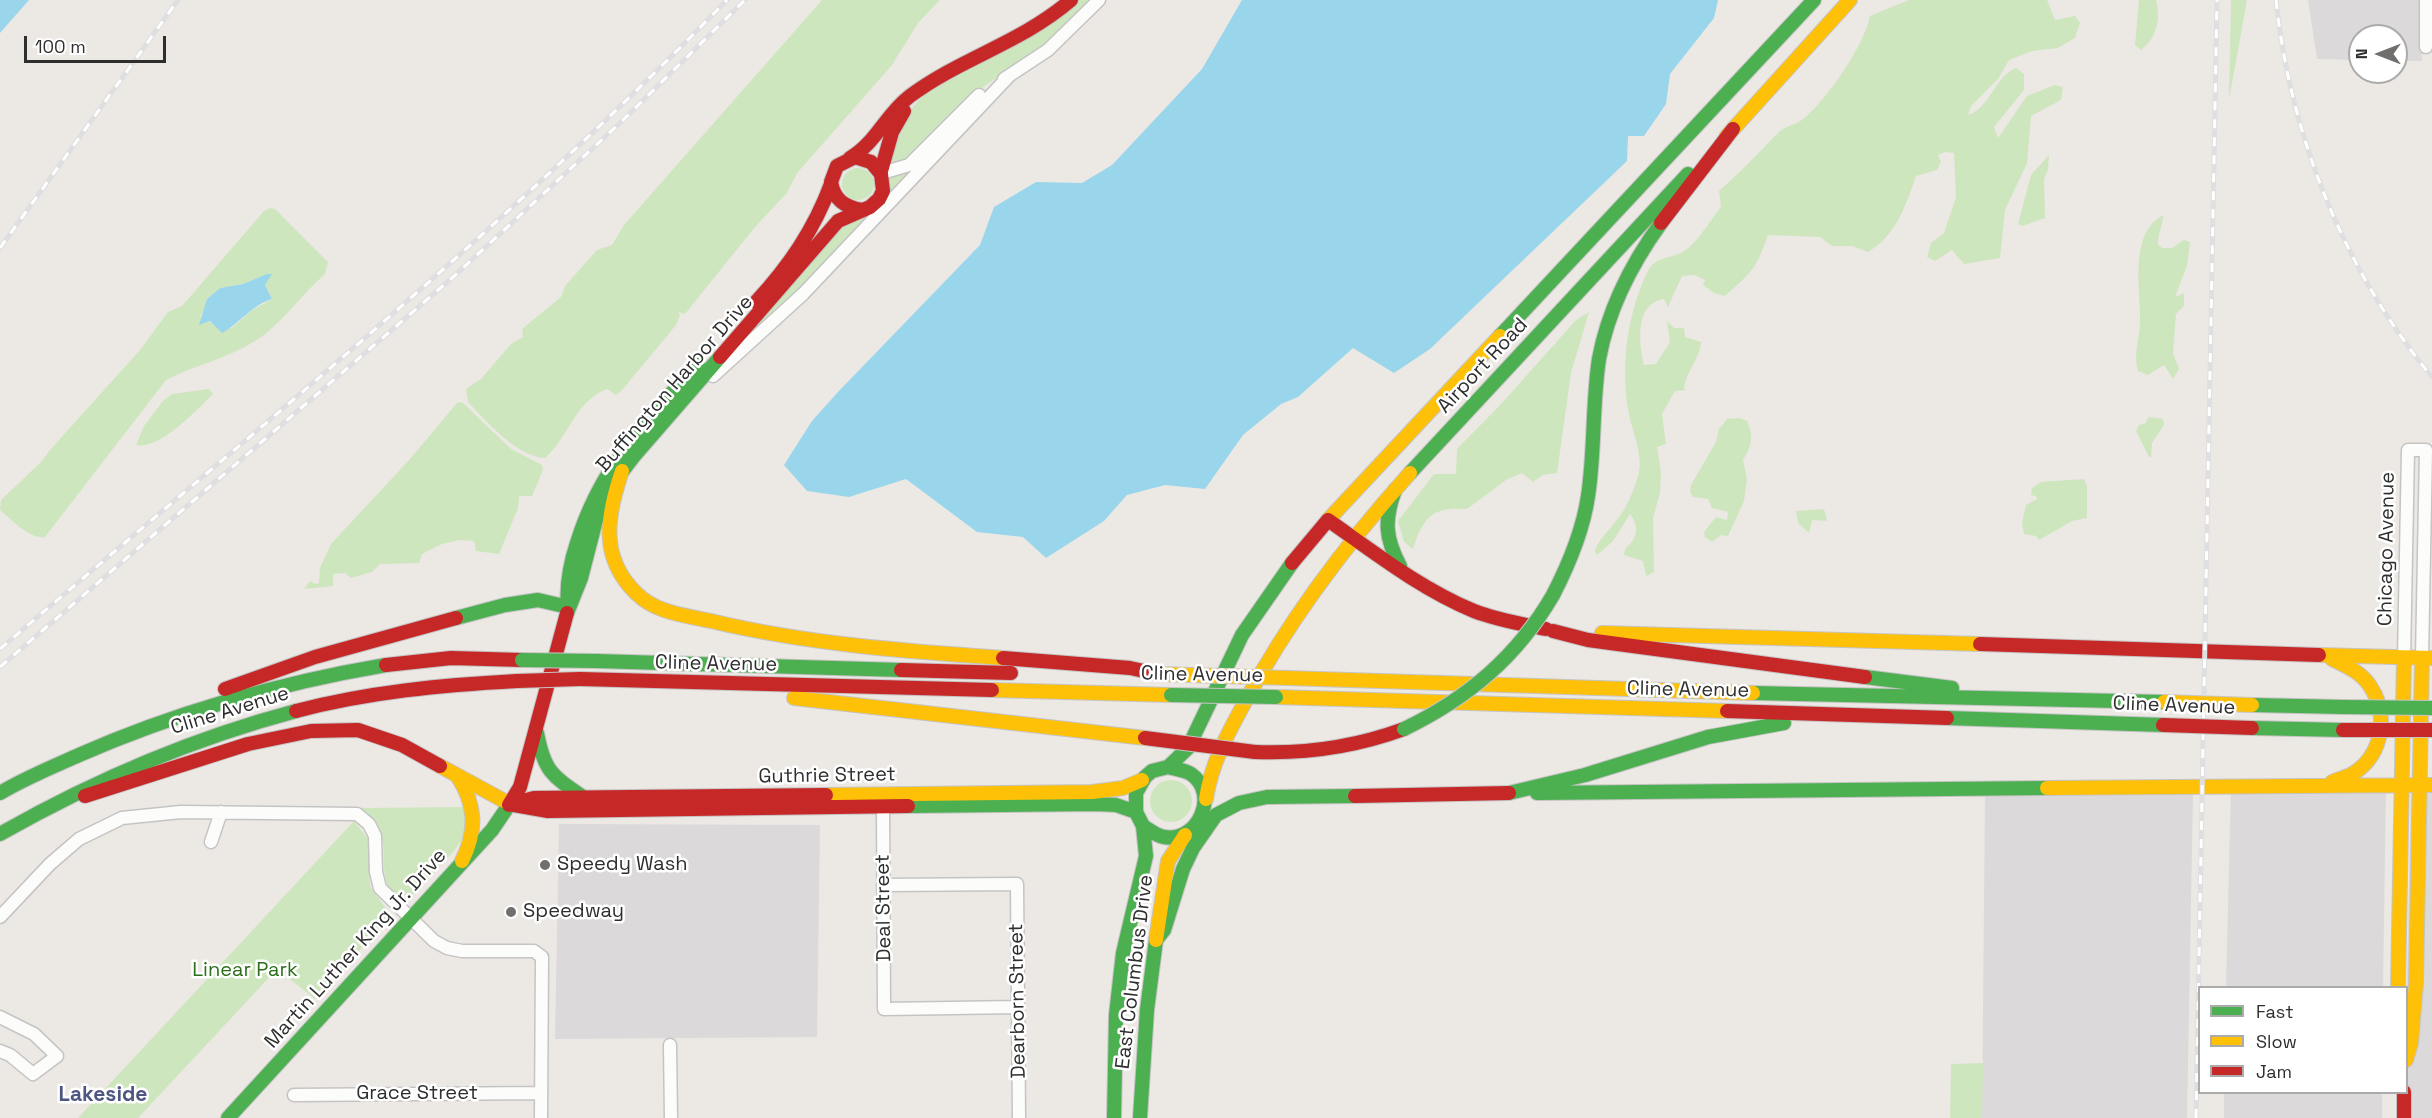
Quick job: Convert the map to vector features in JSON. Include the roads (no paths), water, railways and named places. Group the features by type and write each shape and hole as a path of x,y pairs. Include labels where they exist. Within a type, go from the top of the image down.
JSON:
{"main road":[{"path":"921,89 910,101 892,132 881,172 883,192 871,207 862,210 853,210 837,201 831,184 837,168 867,148 894,110 921,89 1028,34 1071,0"},
{"name":"Airport Road","path":"1168,767 1188,748 1255,614 1328,520 1814,0"},
{"name":"Airport Road","path":"1206,799 1215,762 1273,648 1314,587 1354,536 1850,0"},
{"path":"668,683 1255,752 1294,753 1334,749 1366,742 1404,729 1448,707 1492,674 1523,641 1553,595 1571,557 1586,507 1597,376 1614,307 1628,273 1645,244 1733,129"},
{"path":"850,158 868,159 881,172"},
{"name":"Buffington Harbor Drive","path":"568,607 565,584 578,535 590,501 609,465 630,438 790,264 815,224 831,184"},
{"name":"Buffington Harbor Drive","path":"568,607 580,589 601,506 622,471 785,288 838,221 862,210"},
{"path":"622,471 610,511 608,531 610,548 626,583 647,604 657,609 765,634 844,646 1130,668 1158,674"},
{"path":"1395,490 1385,518 1385,534 1402,571"},
{"path":"1328,520 1402,571 1475,612 1588,640 2036,699"},
{"path":"47,805 107,791 248,744 311,731 358,730 402,745 510,804 520,787 568,607 538,600 505,605 315,657 203,696 162,722"},
{"path":"1553,631 2427,658"},
{"path":"2316,786 2345,778 2361,766 2377,748 2382,734 2382,711 2373,689 2355,669 2320,655"},
{"name":"Chicago Avenue","path":"2398,986 2404,658"},
{"name":"Chicago Avenue","path":"2408,1053 2411,1043 2416,984 2426,785 2427,658"},
{"name":"Cline Avenue","path":"0,792 91,749 162,722 252,694 384,665 443,659 596,661 1087,675 1158,674 1920,698 2432,708"},
{"name":"Cline Avenue","path":"0,834 47,805 115,771 159,753 282,714 407,689 472,682 580,679 1276,697 2252,728 2432,730"},
{"path":"1509,793 1585,775 1710,734 1756,725 1965,718"},
{"path":"536,724 546,771 558,782 584,798"},
{"path":"1189,832 1203,817 1206,799 1196,777 1179,767 1152,771 1142,780 1136,793 1136,812 1143,826 1164,837 1189,832 1239,802 1267,797 2426,785"},
{"path":"458,777 471,800 474,816 472,836 462,861"},
{"name":"Guthrie Street","path":"510,804 538,811 672,803 1072,793 1114,790 1142,780"},
{"name":"Guthrie Street","path":"510,804 534,798 584,798 672,803 883,806 1096,804 1116,805 1136,812"},
{"name":"Martin Luther King Jr. Drive","path":"228,1118 492,830 510,804"},
{"path":"1155,940 1164,930 1188,857 1216,815"},
{"name":"East Columbus Drive","path":"1114,1118 1119,984 1126,933 1144,870 1143,826"},
{"name":"East Columbus Drive","path":"1140,1118 1147,1010 1155,940 1168,861 1189,832"},
{"path":"2404,1094 2404,1118"}],"street":[{"path":"881,172 909,165 962,110 984,92 1048,50 1099,0"},
{"path":"2426,0 2426,47"},
{"path":"676,409 803,294 1010,75"},
{"name":"Chicago Avenue","path":"2404,658 2408,450 2426,450 2427,658"},
{"name":"Deal Street","path":"883,806 885,1009 1018,1007"},
{"path":"211,842 221,812"},
{"path":"0,917 65,850 98,828 140,814 221,812 357,814 369,824 375,836 376,872 380,888 434,941 455,950 540,953 544,963 541,1118"},
{"name":"Dearborn Street","path":"883,885 1017,884 1019,1118"},
{"path":"0,1017 34,1034 57,1056 33,1074 10,1055 0,1051"},
{"path":"670,1045 671,1118"},
{"name":"Grace Street","path":"294,1095 541,1093"}],"water":[{"path":"0,0 29,0 0,33"},
{"path":"1242,0 1718,0 1714,18 1670,74 1666,104 1644,136 1628,136 1627,161 1430,349 1394,373 1353,348 1298,397 1281,404 1243,435 1205,489 1165,485 1127,495 1104,521 1046,558 1023,537 977,532 906,479 849,497 807,491 784,465 812,421 980,245 994,207 1036,182 1082,183 1112,165 1202,69"},
{"path":"272,274 265,285 272,299 258,306 222,333 210,321 199,325 207,299 220,288 243,284"}],"railway":[{"path":"0,248 178,0"},
{"path":"0,649 463,252 553,170 727,0"},
{"path":"0,667 451,279 620,123 745,0"},
{"path":"2198,986 2217,0"},
{"path":"2276,0 2283,51 2294,102 2327,200 2348,247 2373,293 2401,336 2432,377"},
{"path":"2196,1118 2198,1012"}],"place":[{"name":"Speedy Wash","path":"545,865"},
{"name":"Speedway","path":"511,912"}],"district":[{"name":"Lakeside","path":"103,1095"}],"park label":[{"name":"Linear Park","path":"245,971"}]}
